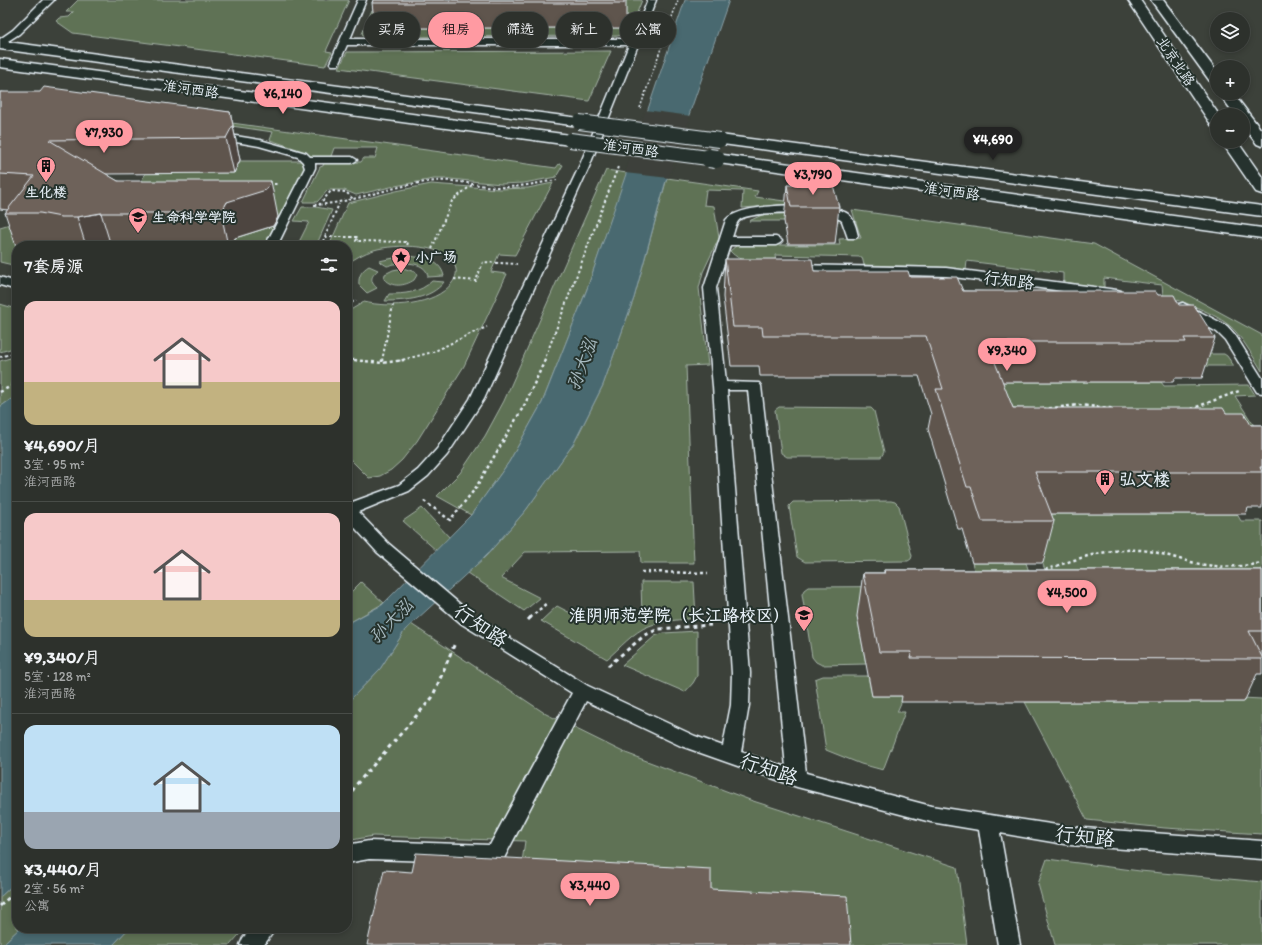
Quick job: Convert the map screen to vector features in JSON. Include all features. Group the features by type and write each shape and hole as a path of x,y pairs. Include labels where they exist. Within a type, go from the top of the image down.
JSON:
{"main road":[{"name":"北京北路","path":"1134,0 1210,113"},
{"name":"北京北路","path":"1157,0 1210,72"},
{"name":"淮河西路","path":"0,44 579,122 1262,211"},
{"name":"淮河西路","path":"0,63 1262,233"},
{"path":"1231,100 1238,108"},
{"path":"1250,125 1262,141"},
{"path":"1234,148 1262,189"}],"lane":[{"path":"0,35 35,0"},
{"path":"0,44 16,32 47,1 50,0"},
{"path":"647,12 652,0"},
{"path":"334,63 361,2 371,5"},
{"path":"344,42 620,42"},
{"path":"352,508 404,488 423,473 442,452 477,399 584,167 632,48"},
{"path":"206,134 260,142 302,155 308,160 310,168 274,241"},
{"path":"308,160 352,160"},
{"path":"732,756 740,705 741,673 720,386 710,288 732,220 739,215 780,209 802,209 841,215 846,218 849,223 852,236"},
{"path":"725,242 776,242"},
{"path":"717,267 732,268"},
{"name":"行知路","path":"780,269 946,272 1126,295"},
{"path":"0,281 12,285"},
{"path":"1172,303 1211,321 1222,329 1230,338 1262,389"},
{"path":"720,386 754,386 797,779"},
{"name":"行知路","path":"352,514 383,548 468,620 582,691 688,741 797,779 931,814 1070,836 1262,850"},
{"path":"352,853 369,850 496,854 582,691"},
{"path":"988,823 1009,945"},
{"path":"251,945 261,933"}],"path":[{"path":"640,110 678,0"},
{"path":"424,501 450,520 475,489 525,404 553,341 620,160"},
{"path":"292,205 339,203 393,189 437,180 496,187 524,186 562,179"},
{"path":"432,249 452,201 473,184"},
{"path":"319,205 331,192 346,192 353,199"},
{"path":"323,241 339,203"},
{"path":"325,237 358,237 356,242 408,242 407,246"},
{"path":"454,279 476,281 483,262 521,264"},
{"path":"352,302 356,300"},
{"path":"382,362 393,305"},
{"path":"352,360 360,362 382,362 421,356 444,347 475,330 491,326"},
{"path":"0,357 12,353"},
{"path":"0,392 12,386"},
{"path":"1188,410 1230,393 1262,389"},
{"path":"1040,409 1080,405 1124,409"},
{"path":"1045,570 1092,554 1129,550 1154,552 1205,566 1236,567 1262,563"},
{"path":"641,572 708,573"},
{"path":"528,620 548,602"},
{"path":"608,666 645,635 659,629 711,625"},
{"path":"352,792 355,786 432,698 455,643"},
{"path":"0,906 12,895"}],"green space":[{"path":"78,0 349,0 326,51 332,52 325,66 73,33 56,21 59,18 69,17 74,12 66,12"},
{"path":"594,0 642,0 637,12 620,12 620,17"},
{"path":"372,10 377,10 377,12 371,12"},
{"path":"420,28 428,28 428,37 420,37"},
{"path":"484,28 492,28 492,36 484,37"},
{"path":"548,28 556,28 556,36 548,36"},
{"path":"612,28 620,28 620,35 612,36"},
{"path":"611,51 589,101 339,68 347,52"},
{"path":"30,95 556,168 559,164 563,165 556,177 524,183 501,184 434,179 356,195 344,190 328,190 317,202 303,202 320,167 323,166 324,162 361,162 364,158 375,158 378,148 334,148 330,159 315,158 297,149 270,140 273,132 79,104"},
{"path":"239,161 301,161 305,167 267,241 234,241 236,237 249,233 140,183 146,173 233,173"},
{"path":"606,170 627,173 587,289 542,403 509,462 471,515 437,496 460,473 485,436 504,401"},
{"path":"667,178 758,191 755,197 821,206 784,205 742,208 743,191 706,190 704,205 714,206 719,238 703,272 699,288 708,365 686,366 694,563 641,563 640,551 525,552 501,578 540,598 524,611 467,573 486,556 526,510 574,443 603,385 634,298"},
{"path":"553,183 515,255 499,254 491,272 507,274 464,366 417,441 402,460 391,470 380,476 369,478 352,461 352,309 364,302 398,305 423,301 435,297 452,283 456,276 456,269 452,260 444,254 420,247 407,246 383,248 374,250 352,261 352,241 331,241 348,203 431,184 499,189 528,188"},
{"path":"302,207 316,207 332,210 318,241 300,241 309,222 294,221"},
{"path":"852,210 1094,244 1262,335 1262,371 1243,341 1230,326 1222,320 1202,310 1163,295 1162,285 1104,278 1104,288 1063,282 1063,273 967,261 966,270 938,267 864,265 862,257 775,255 776,263 758,263 745,261 730,251 737,245 840,245 839,239 861,238"},
{"path":"778,213 837,218 839,221 749,221 762,215"},
{"path":"30,218 19,241 12,241 12,265 0,262 0,227"},
{"path":"404,256 423,258 434,262 442,270 444,276 428,277 424,268 415,264 399,263 387,266 379,261"},
{"path":"369,266 378,270 372,279 377,288 367,293 359,285 359,279 364,269"},
{"path":"403,268 415,272 417,275 414,280 407,284 395,285 384,279 385,274 393,270"},
{"path":"432,281 444,282 439,288 417,298 385,301 389,294 406,293 417,290"},
{"path":"0,304 12,308 12,348 0,352"},
{"path":"1188,354 1224,354 1234,366 1195,366"},
{"path":"12,357 12,399 0,407 0,361"},
{"path":"979,382 1161,382 1164,386 1249,385 1255,395 1235,396 1262,438 1003,449"},
{"path":"779,407 871,408 874,411 884,452 881,457 787,457 781,453 775,410"},
{"path":"793,502 895,502 899,506 912,556 908,561 805,562 797,557 789,506"},
{"path":"422,508 450,538 437,551 403,521"},
{"path":"1025,514 1237,514 1241,521 1262,521 1262,612 1045,570"},
{"path":"972,563 1026,563 1043,612 857,616 866,664 822,665 816,662 812,657 802,594 808,587 979,586"},
{"path":"361,582 384,603 352,621 352,591"},
{"path":"641,582 694,582 696,618 672,620 649,626 632,636 607,659 541,621 557,606 580,618 642,618"},
{"path":"411,624 546,714 623,752 750,800 957,867 967,945 842,945 518,890 525,841 373,836 352,840 352,698 380,669 405,630"},
{"path":"697,631 697,676 685,692 622,665 655,636 664,633"},
{"path":"823,676 868,676 872,696 904,696 897,712 905,712 883,770 861,764 826,750 815,679"},
{"path":"1242,698 1262,699 1262,834 1165,828 1087,820 1025,702 1243,702"},
{"path":"1047,859 1140,871 1262,882 1262,945 1055,945 1038,884"},
{"path":"12,886 12,933 15,933 2,945 0,945 0,897"},
{"path":"124,933 241,933 230,945 113,945"}],"water":[{"name":"孙大泓","path":"685,0 729,0 665,184 634,298 603,385 574,443 526,510 486,556 405,630 380,669 352,698 352,621 382,605 471,515 509,462 542,403 587,289 669,48 676,48 676,27"},
{"path":"12,399 12,886 0,897 0,407"},
{"path":"15,933 124,933 113,945 2,945"}],"pier":[{"path":"645,110 691,116 669,178 625,173"}],"building":[{"path":"373,0 624,0 624,3 372,3"},
{"path":"44,87 230,112 233,125 226,138 49,140 118,181 271,181 266,190 227,202 221,213 101,213 77,217 61,217 40,213 5,213 34,176 0,174 0,92 40,92"},
{"path":"787,185 833,185 839,207 791,207"},
{"path":"725,259 812,259 814,271 908,271 910,277 957,277 963,291 1155,291 1158,295 1174,295 1179,305 1194,305 1215,338 1184,338 1186,342 987,342 1013,408 1223,408 1226,413 1244,413 1251,425 1262,425 1262,467 1260,467 1262,472 1035,472 1054,521 982,521 971,487 967,487 936,389 943,389 926,336 763,336 762,327 733,327"},
{"path":"884,570 1262,570 1262,631 1249,631 1262,659 910,658 912,652 879,652 863,573 885,573"},
{"path":"416,853 711,869 711,889 847,896 851,945 367,945 384,870 412,872"}],"place":[{"name":"生化楼","path":"46,183"},
{"name":"生命科学学院","path":"138,234"},
{"name":"小广场","path":"401,274"},
{"name":"弘文楼","path":"1105,496"},
{"name":"淮阴师范学院（长江路校区）","path":"804,632"}]}
